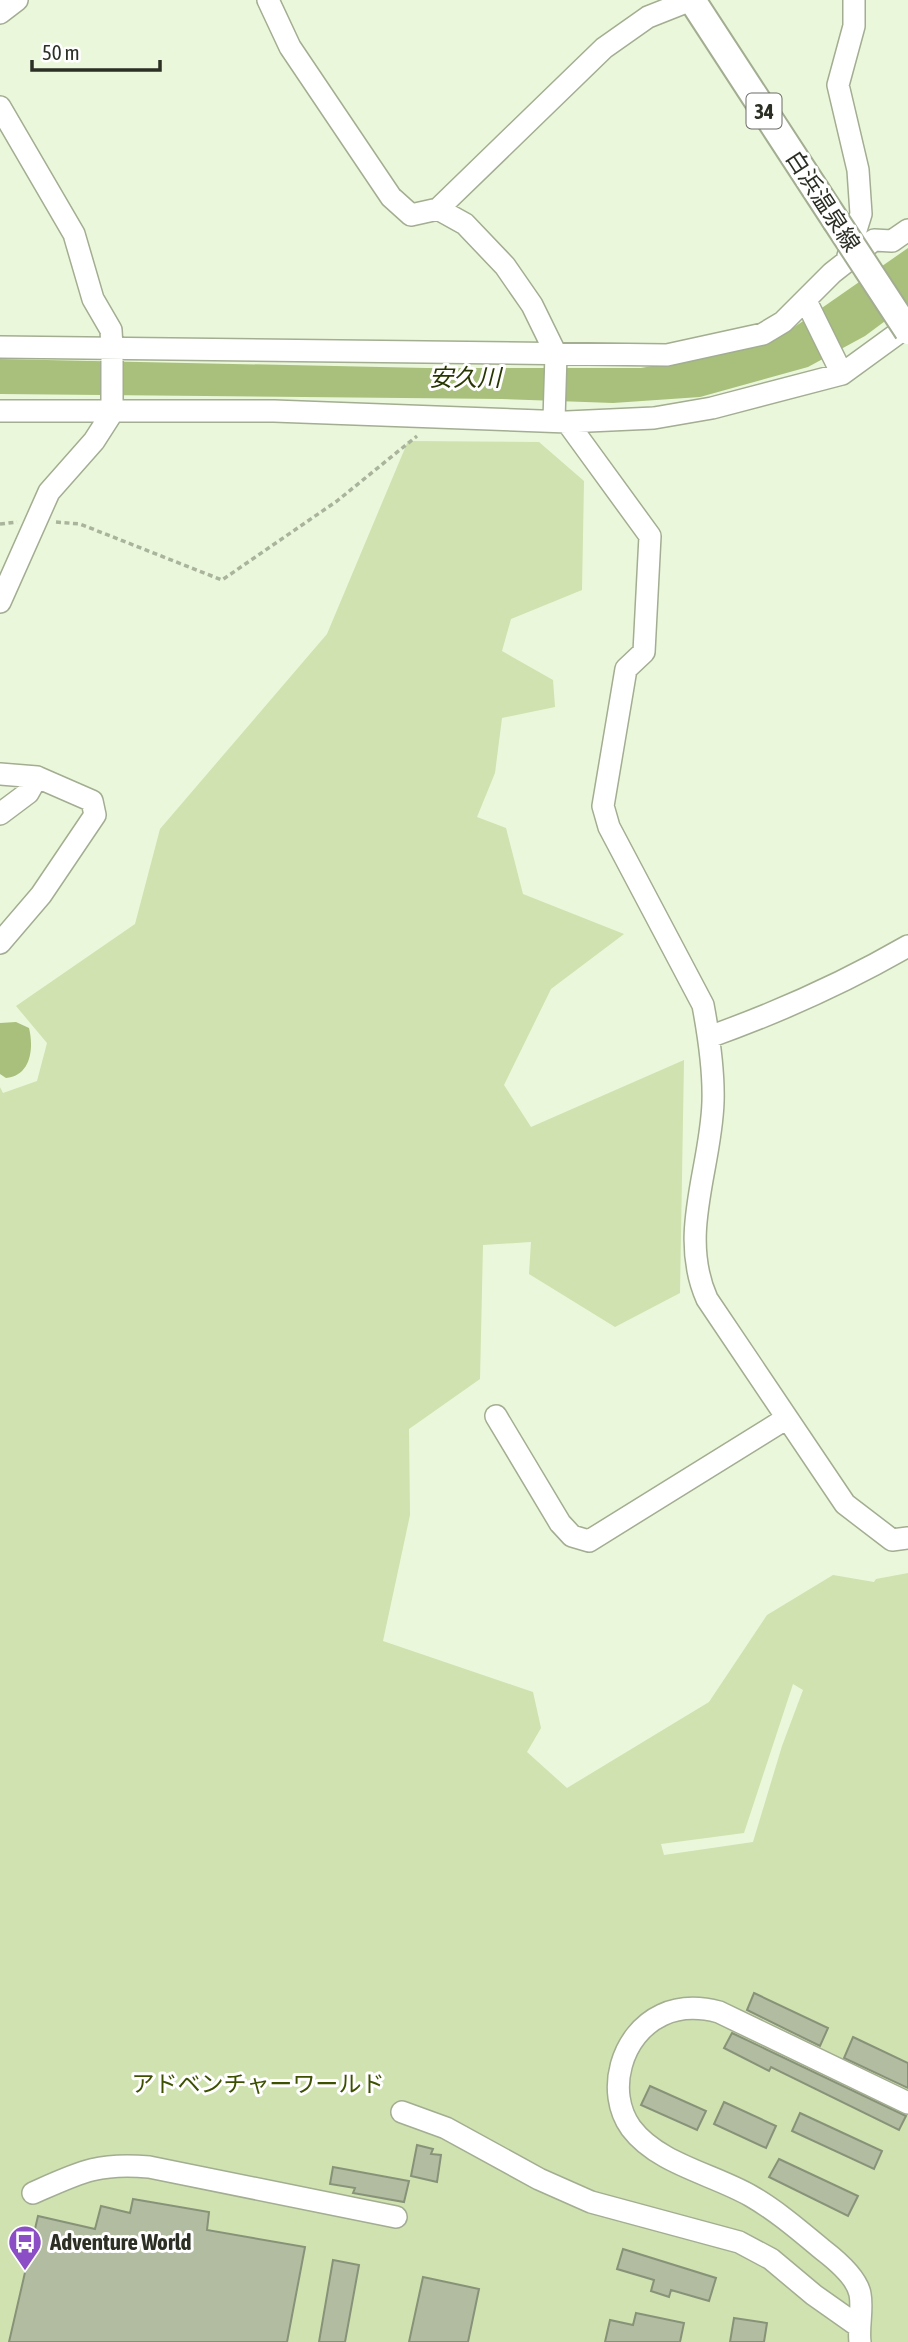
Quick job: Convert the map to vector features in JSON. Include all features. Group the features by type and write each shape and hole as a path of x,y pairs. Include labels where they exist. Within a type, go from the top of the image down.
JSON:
{"main road":[{"name":"白浜温泉線","path":"691,0 908,328"}],"street":[{"path":"0,13 17,0"},
{"path":"268,0 290,47 391,197 411,215 438,209 604,48 648,17 691,0"},
{"path":"846,261 861,214 858,170 838,85 854,26 854,0"},
{"path":"0,107 74,234 93,299 111,331 112,348 112,413 94,441 49,492 0,602"},
{"path":"438,209 465,224 505,266 532,305 556,354 560,421 650,536 644,652 626,669 603,806 609,827 703,1005 709,1037 713,1103 694,1236 697,1276 707,1299 845,1504 892,1540 908,1538"},
{"path":"0,347 667,355 763,334 807,304 846,261 874,240 892,241 908,230"},
{"path":"807,304 840,370"},
{"path":"0,411 274,411 560,421 654,418 712,408 840,370 908,328"},
{"path":"0,774 37,777 92,801 95,815 41,895 0,943"},
{"path":"0,814 28,793 37,777"},
{"path":"709,1037 785,1010 857,976 908,946"},
{"path":"496,1416 560,1523 572,1535 590,1541 787,1418"},
{"path":"859,2334 860,2293 839,2263 796,2227 750,2196 647,2143 622,2113 618,2094 619,2074 632,2041 645,2027 662,2015 700,2008 719,2012 908,2103"},
{"path":"402,2112 446,2128 539,2179 591,2202 738,2242 771,2259 859,2334"},
{"path":"33,2193 87,2169 117,2164 149,2166 396,2217"}],"path":[{"path":"0,524 37,520 80,524 222,580 337,501 440,417"}],"green space":[{"name":"アドベンチャーワールド","path":"408,441 539,442 584,481 582,590 511,619 502,651 553,680 555,707 502,718 495,773 477,817 506,828 523,894 624,934 551,989 504,1085 531,1127 684,1060 680,1293 615,1327 529,1274 531,1242 483,1245 480,1379 409,1429 410,1515 383,1641 533,1692 541,1728 527,1752 567,1788 709,1702 767,1615 833,1575 874,1582 876,1579 908,1573 908,2342 0,2342 0,1087 3,1093 37,1081 47,1043 16,1006 135,924 160,829 327,634","holes":["793,1684 803,1690 782,1746 753,1842 664,1855 661,1844 744,1833"]}],"water":[{"name":"安久川","path":"908,248 908,304 865,336 808,367 700,397 613,403 502,399 0,394 0,359 427,368 641,368 729,352 783,335"},
{"path":"16,1022 29,1028 31,1052 26,1067 14,1076 6,1078 0,1074 0,1023"}],"building":[{"path":"754,1993 828,2028 820,2046 747,2010"},
{"path":"732,2033 906,2116 899,2130 771,2067 769,2071 724,2048"},
{"path":"853,2037 908,2063 908,2088 844,2058"},
{"path":"650,2086 706,2111 697,2130 641,2105"},
{"path":"724,2102 776,2126 766,2148 714,2124"},
{"path":"800,2113 882,2151 874,2169 792,2131"},
{"path":"417,2145 433,2149 431,2154 441,2155 437,2182 411,2176"},
{"path":"779,2159 858,2196 848,2216 769,2177"},
{"path":"333,2167 409,2181 404,2202 353,2193 355,2188 330,2184"},
{"path":"133,2199 209,2212 207,2230 305,2247 287,2342 9,2342 38,2216 95,2229 101,2206 130,2213"},
{"path":"623,2249 716,2278 709,2301 671,2290 669,2297 651,2291 654,2280 617,2269"},
{"path":"333,2260 359,2265 345,2342 319,2342"},
{"path":"423,2277 479,2289 468,2342 409,2342"},
{"path":"636,2313 684,2323 680,2342 605,2342 610,2320 633,2325"},
{"path":"734,2318 767,2323 764,2342 730,2342"}],"place":[{"name":"Adventure World","path":"25,2272"}]}
